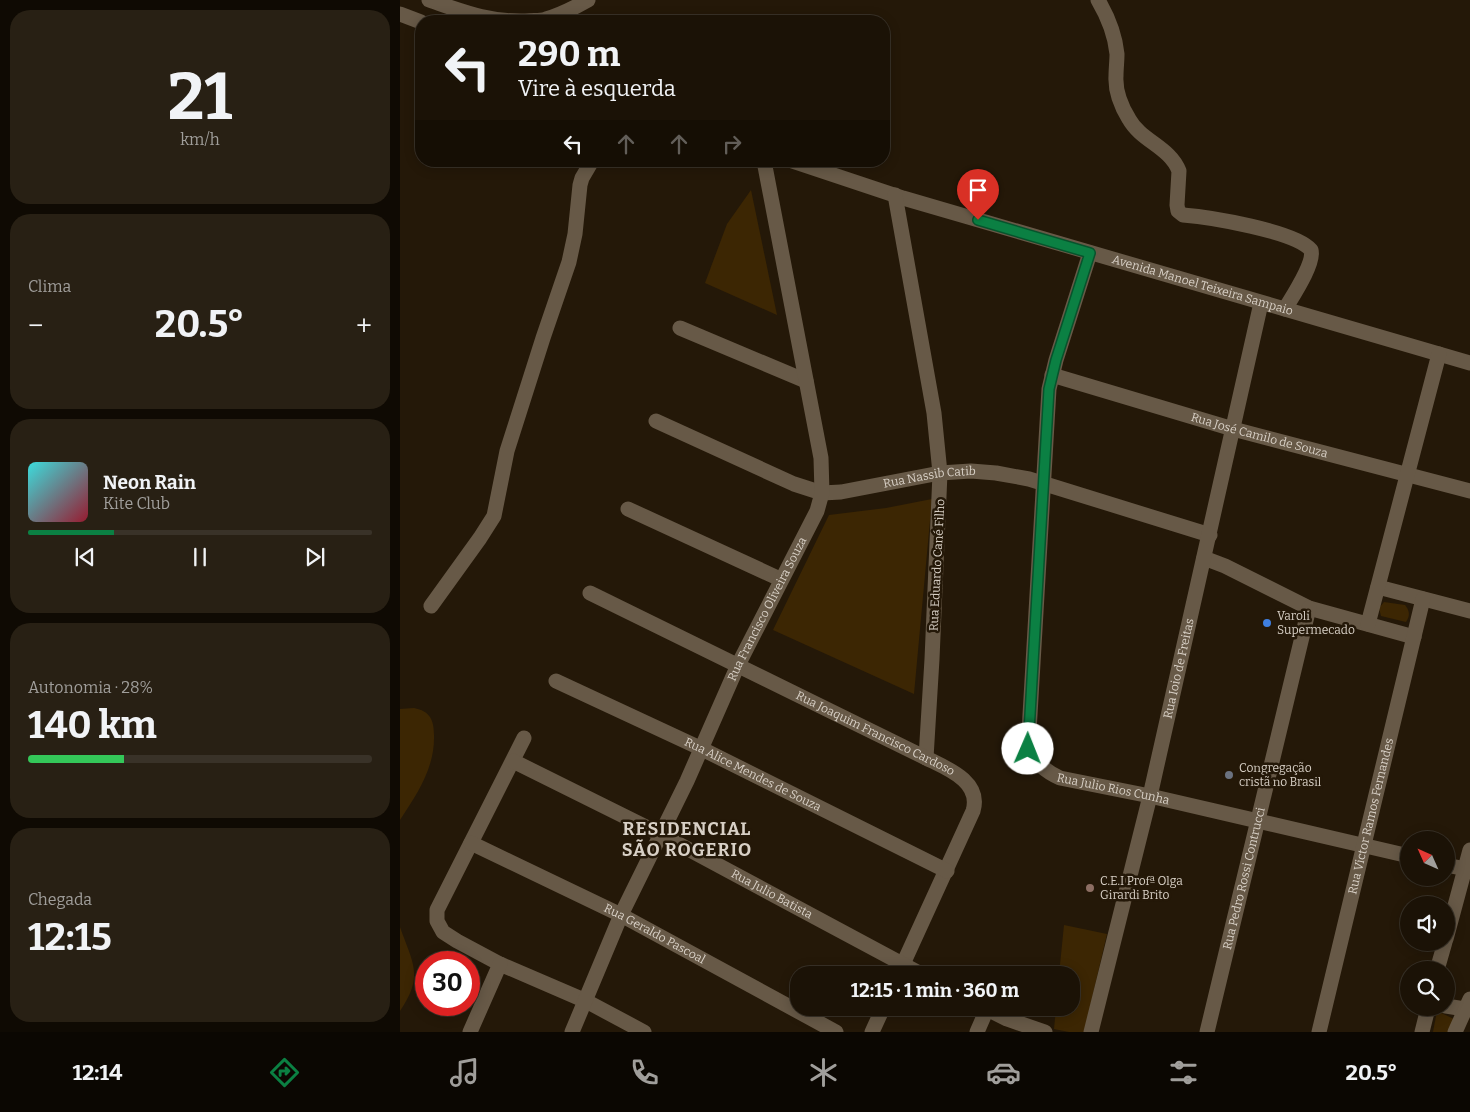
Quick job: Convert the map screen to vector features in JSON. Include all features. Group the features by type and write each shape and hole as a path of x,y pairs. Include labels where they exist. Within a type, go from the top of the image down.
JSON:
{"street":[{"path":"429,0 471,15"},
{"path":"558,15 588,0"},
{"path":"1098,0 1111,24 1117,52 1116,88 1119,100 1133,126 1168,154 1177,166 1179,171 1178,211 1183,214 1220,219 1289,238 1306,245 1311,250 1311,258 1304,275 1285,309"},
{"path":"400,14 415,20"},
{"path":"431,606 494,516 507,451 569,262 575,234 580,185 588,167"},
{"name":"Rua Francisco Oliveira Souza","path":"572,1032 621,915 687,781 738,665 780,579 817,511 822,493 821,458 765,167"},
{"name":"Avenida Manoel Teixeira Sampaio","path":"810,167 895,196 1470,363"},
{"name":"Rua Eduardo Cané Filho","path":"895,196 934,413 940,473 926,758"},
{"name":"Rua Julio Rios Cunha","path":"1090,253 1052,375 1047,409 1028,749 1036,762 1060,778 1258,820 1400,854"},
{"name":"Rua Ioio de Freitas","path":"1091,1032 1150,796 1261,303"},
{"path":"680,328 806,381"},
{"path":"1368,624 1439,354"},
{"name":"Rua José Camilo de Souza","path":"1052,375 1234,429 1470,491"},
{"name":"Rua Nassib Catib","path":"656,421 794,484 822,493 841,492 940,473 971,471 1029,478 1210,535"},
{"path":"628,509 780,579"},
{"path":"1204,558 1225,566 1309,608 1414,637"},
{"path":"1378,587 1470,611"},
{"name":"Rua Joaquim Francisco Cardoso","path":"590,593 926,758 959,776 968,785 975,796 976,803 947,871 902,966"},
{"name":"Rua Victor Ramos Fernandes","path":"1319,1032 1423,599"},
{"name":"Rua Pedro Rossi Contrucci","path":"1207,1032 1309,608"},
{"name":"Rua Alice Mendes de Souza","path":"556,681 700,748 947,871"},
{"path":"524,738 438,910 437,921 444,932 457,941 500,964 586,1001 644,1032"},
{"name":"Rua Julio Batista","path":"513,761 660,834 893,966"},
{"name":"Rua Geraldo Pascoal","path":"471,843 621,915 836,1032"},
{"path":"1455,908 1470,850"},
{"path":"1455,867 1466,869"},
{"path":"470,1032 500,964"},
{"path":"1455,1005 1468,1004"},
{"path":"1454,1032 1468,1004"},
{"path":"872,1032 879,1016"},
{"path":"977,1032 983,1016"},
{"path":"1001,1016 1045,1032"},
{"path":"1422,1032 1426,1016"}],"shaded area":[{"path":"751,190 777,315 705,283 727,224"},
{"path":"932,499 914,694 773,630 829,515 886,508"},
{"path":"1384,602 1405,605 1409,614 1406,622 1381,616 1379,608"},
{"path":"414,708 424,711 430,717 434,730 434,747 432,759 424,780 400,820 400,709"},
{"path":"1064,925 1107,934 1084,1032 1054,1029 1055,1016 1080,1016 1080,966 1060,966"},
{"path":"400,927 412,961 414,979 412,988 400,1011"},
{"path":"1436,1016 1448,1016 1454,1019 1448,1032 1433,1032"}],"place":[{"name":"Varoli Supermecado","path":"1267,623"},
{"name":"Congregação cristã no Brasil","path":"1229,775"},
{"name":"C.E.I Profª Olga Girardi Brito","path":"1090,888"}],"district":[{"name":"RESIDENCIAL SÃO ROGERIO","path":"687,840"}],"route":[{"path":"978,220 1090,253 1056,360 1049,389 1028,749"}]}
